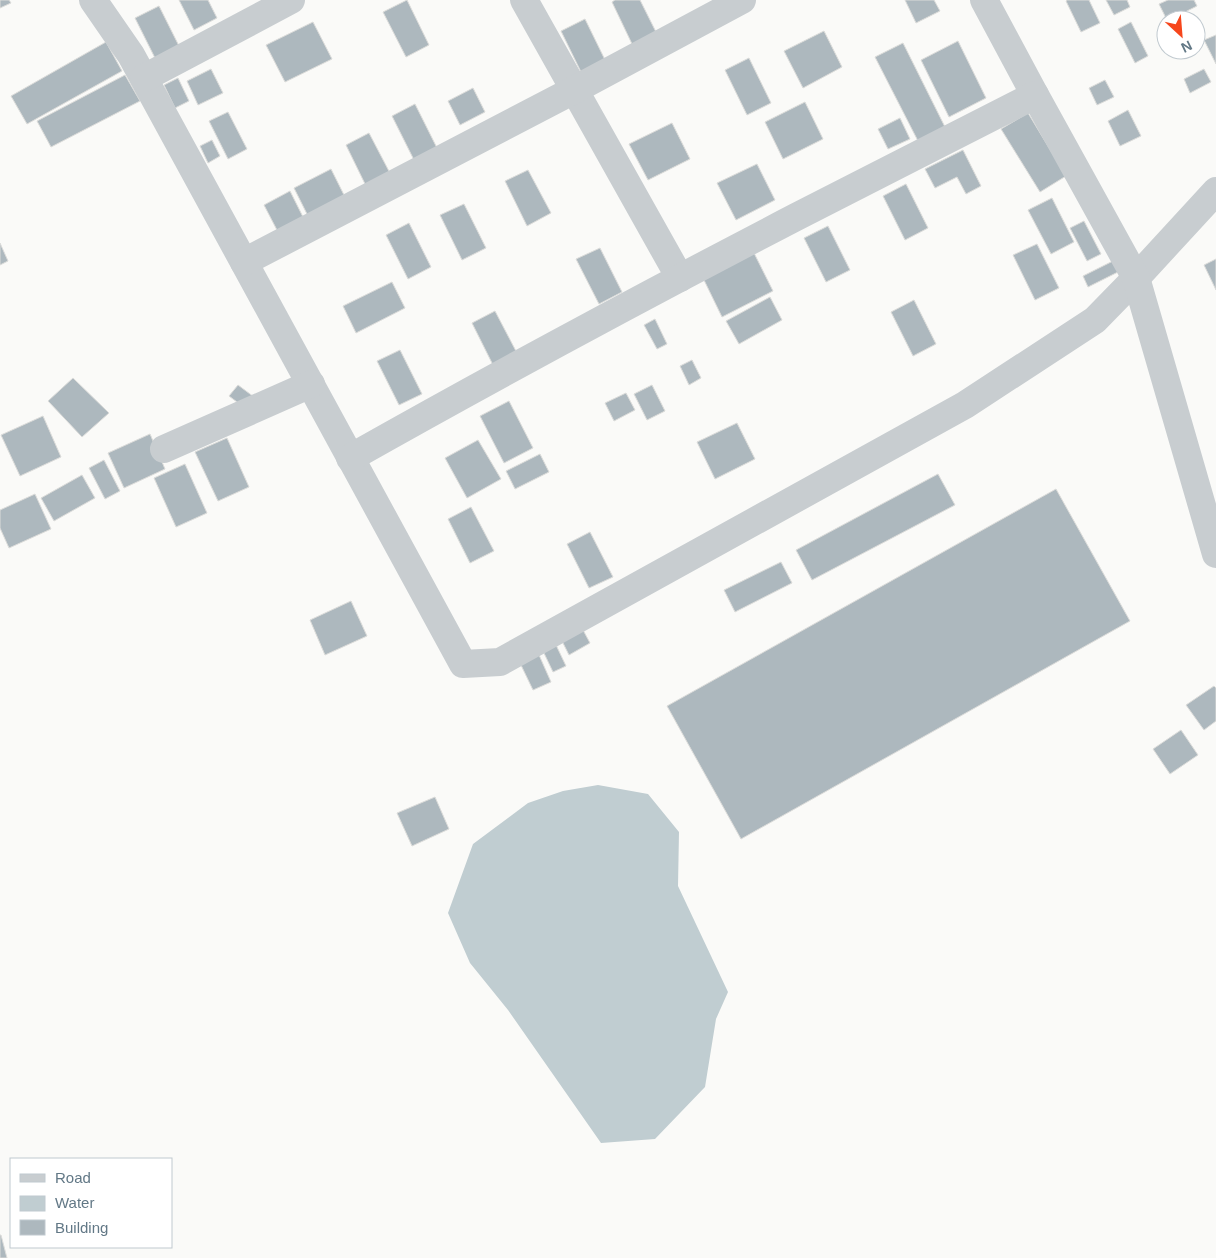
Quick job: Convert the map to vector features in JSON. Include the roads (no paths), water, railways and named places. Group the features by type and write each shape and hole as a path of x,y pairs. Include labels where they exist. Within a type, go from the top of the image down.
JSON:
{"street":[{"path":"93,0 131,55 144,78 463,664 500,662 965,405 1095,320 1216,191"},
{"path":"144,78 291,0"},
{"path":"524,0 680,278"},
{"path":"244,262 742,0"},
{"path":"984,0 1136,278 1216,554"},
{"path":"350,458 485,382 680,278 1036,95"},
{"path":"164,449 311,384"}],"water":[{"path":"598,785 648,794 679,832 678,886 728,992 716,1019 705,1087 655,1139 601,1143 508,1010 470,963 448,913 473,844 528,803 563,791"}]}
